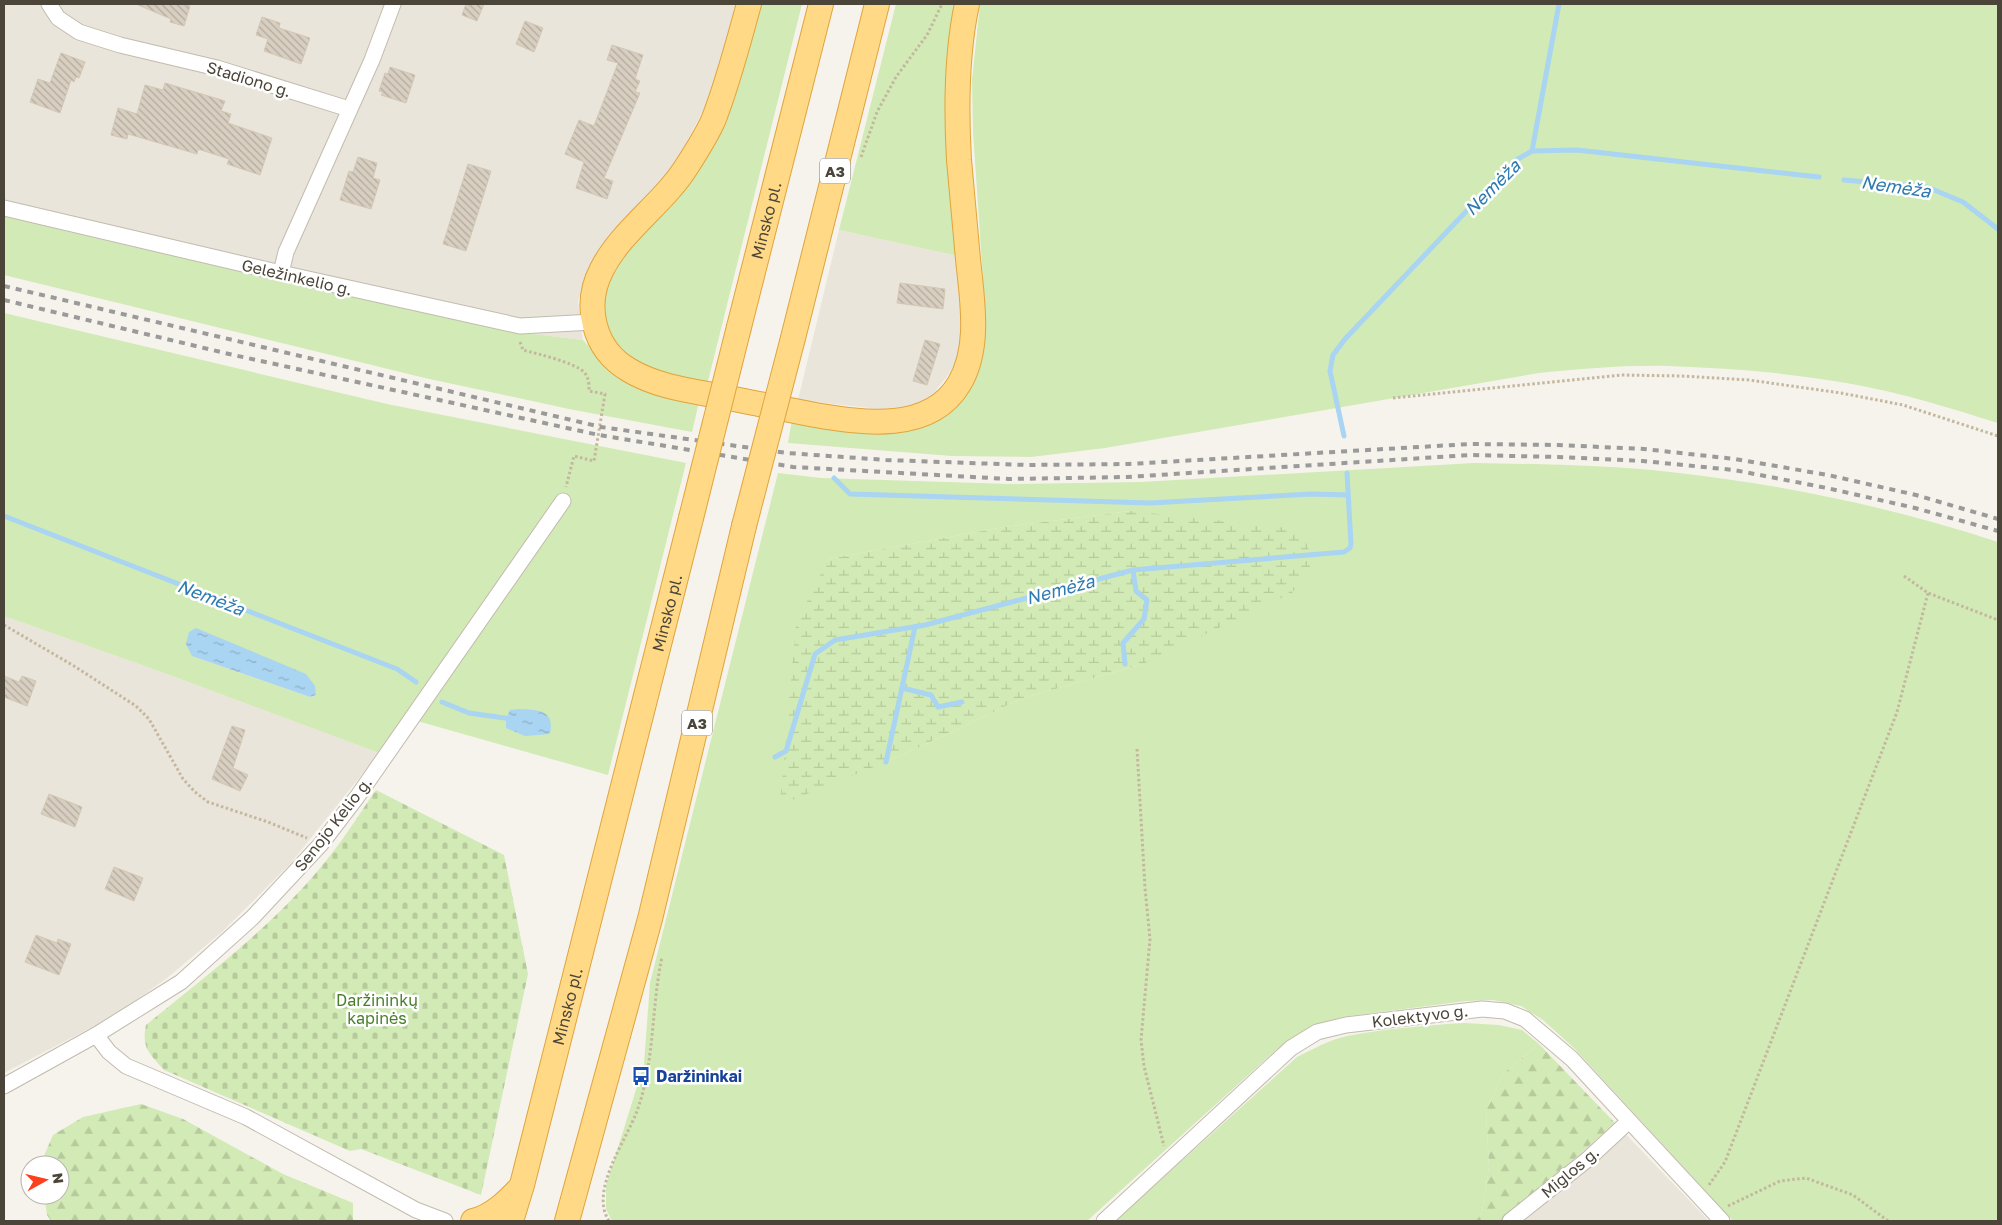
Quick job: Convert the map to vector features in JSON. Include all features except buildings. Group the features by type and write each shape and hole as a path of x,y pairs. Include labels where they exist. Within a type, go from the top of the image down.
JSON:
{"highway":[{"path":"749,4 712,122 684,170 614,251 603,268 594,288 593,322 601,341 614,358 628,369 649,380 686,390 823,416 876,421 915,418 933,411 948,399 959,384 968,362 973,334 960,160 958,106 959,59 967,4"},
{"name":"Minsko pl.","path":"511,1221 522,1185 821,4"},
{"name":"A3","path":"568,1221 650,919 744,526 877,4"},
{"path":"473,1221 492,1213 503,1205 522,1185"}],"street":[{"name":"Stadiono g.","path":"49,4 58,18 79,32 120,45 217,68 349,109"},
{"path":"281,273 286,252 372,60 393,4"},
{"name":"Geležinkelio g.","path":"4,208 281,273 520,326 593,322"},
{"name":"Senojo Kelio g.","path":"4,1086 96,1035 181,982 253,917 321,844 363,789 563,501"},
{"name":"Kolektyvo g.","path":"1104,1221 1291,1048 1317,1032 1346,1025 1482,1009 1505,1011 1525,1019 1572,1059 1718,1218"},
{"path":"96,1035 109,1052 126,1066 246,1117 416,1210 445,1221"},
{"name":"Miglos g.","path":"1510,1221 1588,1160 1629,1121"}],"path":[{"path":"859,164 877,112 896,77 927,35 942,4"},
{"path":"520,326 520,344 523,350 547,356 578,368 585,373 589,381 589,391 605,394 594,461 574,456 563,501"},
{"path":"1393,398 1620,376 1682,376 1739,379 1841,393 1903,405 1998,436"},
{"path":"1904,576 1928,593 1998,620"},
{"path":"1696,1193 1710,1184 1725,1162 1897,712 1928,593"},
{"path":"4,625 74,666 136,706 149,719 184,779 195,792 208,802 268,822 321,844"},
{"path":"1137,749 1150,940 1142,1040 1144,1066 1154,1110 1169,1161"},
{"path":"1718,1218 1751,1194 1780,1182 1806,1178 1854,1195 1888,1221"}],"shaded area":[{"path":"4,4 736,4 709,100 676,162 589,267 578,301 583,340 509,331 4,216"},
{"path":"839,230 958,256 962,321 961,344 956,363 933,394 919,403 878,409 798,400"},
{"path":"4,616 379,753 290,864 222,932 167,978 115,1015 4,1073"},
{"path":"1615,1123 1709,1221 1503,1221"}],"green space":[{"path":"757,4 802,4 707,385 660,374 638,363 622,349 609,335 604,322 604,292 615,268 692,177"},
{"path":"896,4 955,4 948,49 958,256 839,230"},
{"path":"980,4 1998,4 1998,423 1908,396 1829,380 1737,370 1636,366 1539,373 1105,448 1031,457 952,456 788,443 792,420 891,432 922,427 948,413 970,387 982,360 986,323 973,132 972,80"},
{"path":"4,216 509,331 583,340 603,362 699,402 692,432 569,409 425,378 4,275"},
{"path":"4,313 387,404 686,463 608,775 403,717 379,753 4,616","holes":["192,656 316,695 310,697"]},
{"path":"1474,463 1621,468 1712,477 1835,498 1958,529 1998,542 1998,1221 1733,1221 1575,1049 1543,1020 1521,1006 1493,1000 1466,1001 1342,1017 1315,1026 1277,1049 1087,1221 612,1221 606,1209 606,1186 644,1064 650,983 778,473 821,478 1009,484 1141,482","holes":["1130,511 1143,664 1020,699 886,762 828,559 1004,527"]},
{"path":"1130,511 1297,529 1308,542 1310,567 1292,593 1143,664 1020,699 886,762 780,805 796,624 828,559 1004,527"},
{"name":"Daržininkų kapinės","path":"376,790 504,855 528,974 481,1195 361,1149 350,1151 164,1070 151,1055 146,1045 146,1025 220,965 291,901 338,845"},
{"path":"1465,1023 1499,1025 1522,1030 1539,1044 1503,1074 1486,1111 1489,1167 1482,1212 1476,1221 1115,1221 1297,1057 1327,1042 1347,1036 1376,1031"},
{"path":"1539,1044 1615,1123 1503,1221 1476,1221 1482,1212 1489,1167 1486,1111 1503,1074"},
{"path":"141,1104 183,1119 283,1174 353,1203 353,1221 51,1221 47,1215 46,1205 70,1205 70,1155 44,1155 53,1135 83,1117"}],"water":[{"path":"196,628 306,674 315,686 316,695 310,697 192,656 186,644 189,632"},
{"path":"510,710 539,711 548,716 551,726 550,734 525,736 506,728 506,719"}],"waterway":[{"path":"1532,151 1559,4"},
{"name":"Nemėža","path":"1344,436 1330,371 1333,355 1345,339 1513,162 1532,151 1577,150 1819,177"},
{"name":"Nemėža","path":"1844,180 1927,187 1963,202 1998,229"},
{"name":"Nemėža","path":"775,757 786,751 815,654 835,640 925,625 1133,570 1344,552 1350,548 1351,544 1347,473"},
{"path":"834,478 850,494 1150,503 1312,494 1348,495"},
{"name":"Nemėža","path":"4,516 397,669 416,682"},
{"path":"1125,664 1123,643 1144,619 1147,600 1136,591 1133,570"},
{"path":"886,762 915,627"},
{"path":"902,688 931,695 938,707 962,702"},
{"name":"Nemėža","path":"442,702 469,713 512,719"}],"railway":[{"path":"4,286 601,427 787,453 886,460 1027,465 1129,464 1470,444 1558,445 1644,449 1735,459 1828,475 1916,495 1998,519"},
{"path":"4,300 229,354 599,435 793,467 1009,479 1127,477 1470,455 1643,461 1734,470 1827,488 1915,508 1998,531"}],"place":[{"name":"Daržininkai","path":"641,1076"}]}
